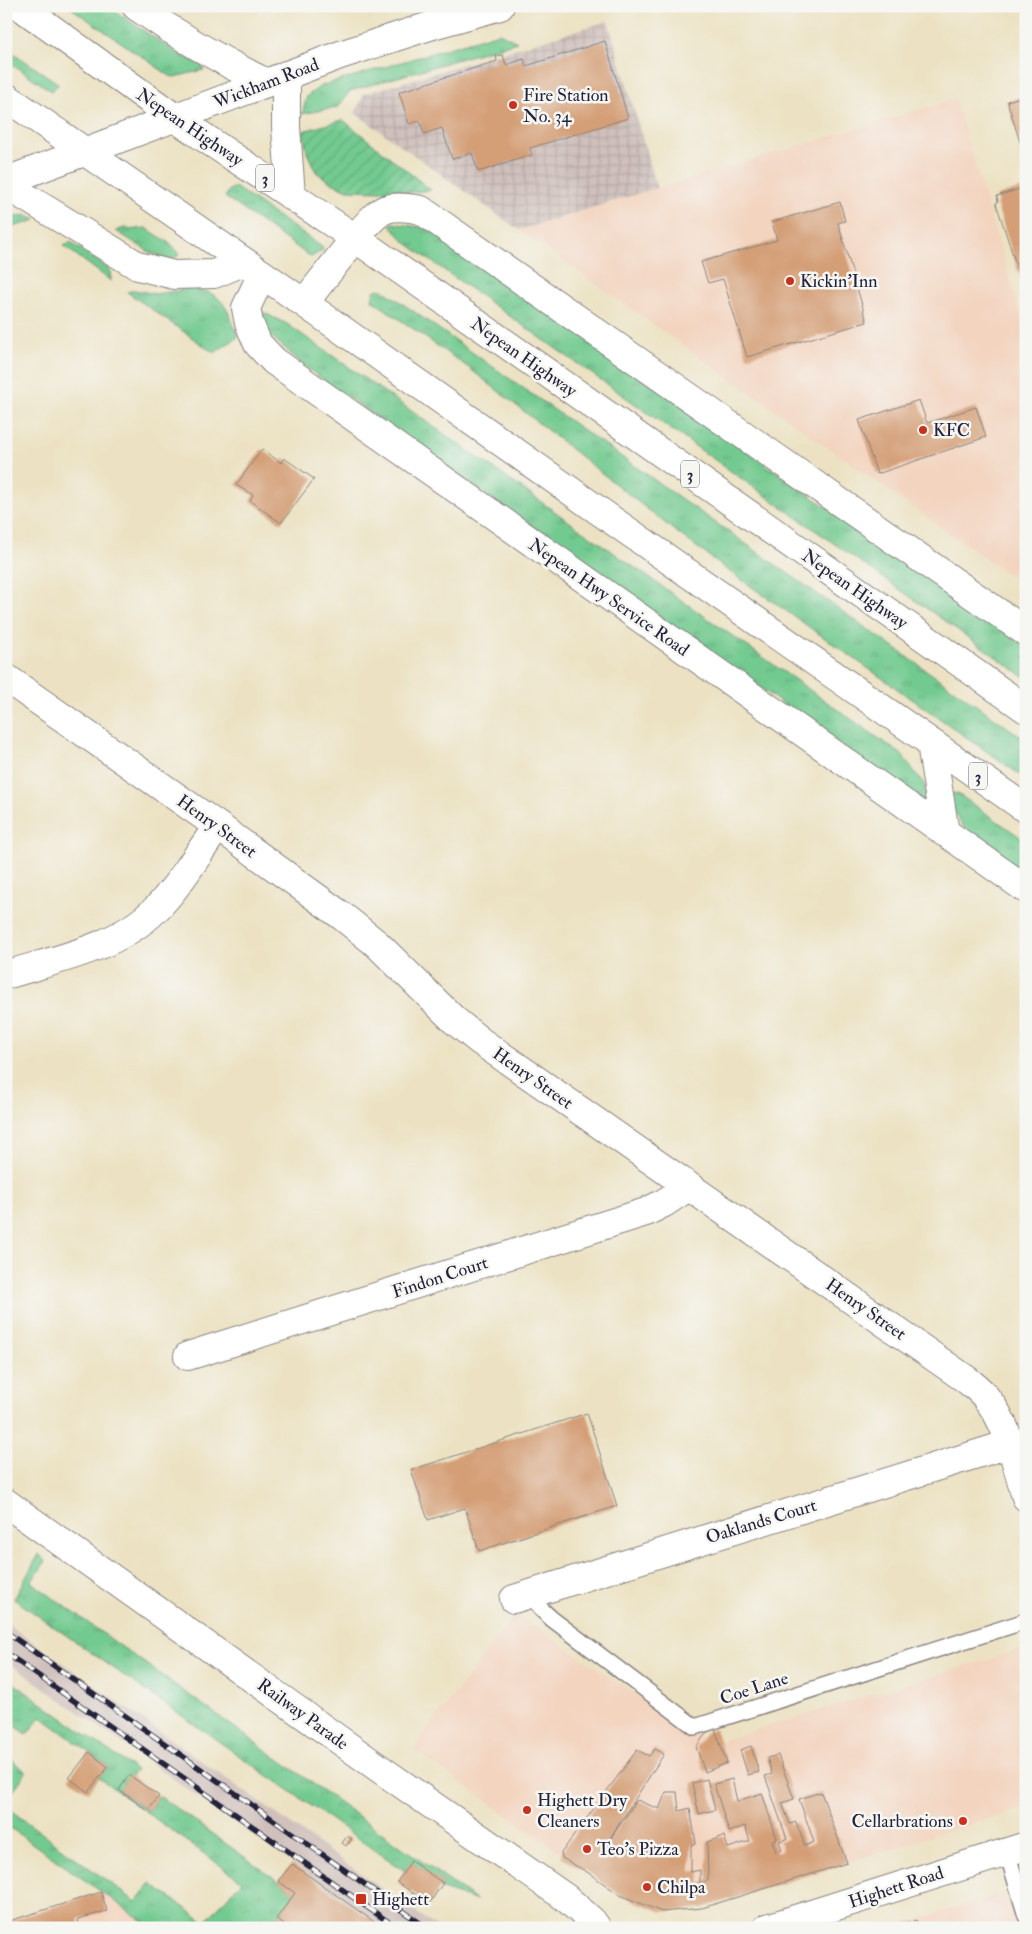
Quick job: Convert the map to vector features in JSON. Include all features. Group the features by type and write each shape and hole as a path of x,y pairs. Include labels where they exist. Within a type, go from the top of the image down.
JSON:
{"main road":[{"name":"Nepean Highway","path":"20,6 175,118 355,238 1026,709"},
{"path":"136,6 177,35 224,63 276,79 286,128 291,196"},
{"name":"Wickham Road","path":"6,181 340,54 500,6"},
{"name":"3","path":"6,97 304,303 1026,809"},
{"path":"6,185 138,266 174,275 214,274 253,268"},
{"path":"304,303 355,238 380,210 396,207 421,210 1020,622"},
{"name":"Nepean Hwy Service Road","path":"253,268 246,308 249,323 258,344 274,361 1026,890"},
{"name":"Henry Street","path":"6,678 218,826 377,944 454,1020 480,1041 967,1380 987,1398 994,1409 1009,1444 1026,1497"},
{"path":"931,743 945,833"},
{"path":"6,975 81,952 118,938 156,909 218,826"},
{"name":"Findon Court","path":"188,1356 646,1212 688,1187"},
{"name":"Oaklands Court","path":"522,1596 1009,1444"},
{"name":"Railway Parade","path":"6,1503 566,1898 592,1921 597,1928"},
{"name":"Highett Road","path":"767,1928 1016,1849"}],"lane":[{"name":"Coe Lane","path":"522,1596 695,1726 1026,1621"},
{"path":"1016,1849 1026,1916"}],"shaded area":[{"path":"608,21 657,188 519,230 355,113 364,94"},
{"path":"955,99 1026,332 1026,587 519,230"},
{"path":"516,1614 710,1744 1026,1648 1026,1807 702,1908 662,1912 620,1895 587,1872 562,1858 561,1853 413,1749"},
{"path":"6,1623 438,1928 384,1928 6,1661"},
{"path":"1026,1886 1026,1928 892,1928 916,1920"},
{"path":"101,1892 151,1928 7,1928 6,1920"}],"green space":[{"path":"68,6 107,6 180,55 202,65 204,70 174,77 170,76"},
{"path":"499,33 517,42 350,91 338,107 302,114 307,96 321,86"},
{"path":"6,48 59,84 51,91 6,60"},
{"path":"343,120 431,190 414,192 348,190 332,183 316,172 307,153 303,131"},
{"path":"235,187 322,247 323,250 311,257 225,197 229,190"},
{"path":"25,215 36,220 6,229 6,218"},
{"path":"392,223 425,228 442,237 1026,647 1026,678 431,261 405,242 390,225"},
{"path":"127,227 129,230 146,228 168,242 180,255 169,260 151,253 116,231"},
{"path":"70,242 110,270 111,281 64,246"},
{"path":"192,288 203,290 218,298 227,311 238,337 214,353 127,292 135,290 156,294"},
{"path":"378,289 383,290 1026,740 1026,779 722,566 666,524 469,368 372,300 374,291"},
{"path":"258,310 287,324 901,754 924,784 928,803 923,803 307,368 270,335 257,314"},
{"path":"954,793 1026,841 1026,873 990,850 967,832 959,821 954,808 952,794"},
{"path":"39,1554 46,1561 31,1582 477,1901 440,1888 443,1883 411,1862 405,1871 14,1599"},
{"path":"6,1678 136,1770 129,1776 119,1791 148,1811 159,1796 295,1893 276,1919 252,1928 153,1928 6,1825 6,1807 136,1902 151,1884 205,1922 242,1881 99,1778 108,1766 41,1717 27,1734 6,1720 6,1700 10,1694 6,1691"},
{"path":"6,1755 26,1772 6,1802"}],"building":[{"name":"Fire Station No. 34","path":"605,41 628,118 530,148 532,155 478,172 472,153 452,159 442,128 424,134 420,121 409,124 399,92 497,61 496,56 503,55 506,65 524,59 526,66"},
{"path":"1026,90 1026,140 1020,142 1007,101 1024,96 1023,91"},
{"path":"1026,187 1026,278 1021,280 996,203 998,202 997,196"},
{"name":"Kickin'Inn","path":"840,202 845,221 838,223 867,322 747,357 723,279 708,283 701,262 777,240 772,222"},
{"name":"KFC","path":"919,400 927,423 976,407 986,437 877,474 859,420"},
{"path":"262,449 281,463 284,458 314,479 281,523 250,501 253,495 236,485"},
{"path":"587,1413 617,1506 479,1551 465,1508 428,1520 411,1470"},
{"path":"715,1729 727,1763 705,1772 696,1747 707,1732"},
{"path":"751,1746 759,1772 748,1775 740,1750"},
{"path":"655,1749 664,1754 599,1855 637,1800 659,1809 666,1792 677,1792 679,1811 690,1808 696,1843 691,1845 691,1872 700,1870 700,1884 708,1880 707,1842 724,1836 728,1848 750,1841 745,1826 729,1832 714,1784 732,1779 737,1801 762,1793 777,1839 772,1841 776,1852 782,1850 779,1841 787,1839 765,1776 772,1774 767,1758 778,1755 794,1799 782,1803 790,1824 796,1822 805,1846 814,1842 799,1799 821,1792 847,1863 702,1908 662,1912 620,1895 587,1872 562,1858 561,1853 637,1750 649,1756"},
{"path":"89,1752 108,1767 88,1792 69,1778"},
{"path":"129,1775 159,1796 148,1811 119,1790"},
{"path":"707,1779 715,1810 699,1814 692,1783"},
{"path":"347,1836 352,1839 346,1846 342,1843"},
{"path":"411,1861 443,1883 429,1904 397,1882"},
{"path":"292,1864 383,1928 288,1928 276,1919 295,1893 278,1881"},
{"path":"101,1892 107,1911 78,1919 80,1928 6,1928 6,1922"},
{"path":"916,1920 919,1928 893,1928 893,1927"}],"railway":[{"path":"6,1632 427,1928"},
{"path":"6,1653 397,1928"}],"place":[{"name":"Fire Station No. 34","path":"513,105"},
{"name":"Kickin'Inn","path":"790,281"},
{"name":"KFC","path":"923,430"},
{"name":"Highett Dry Cleaners","path":"527,1810"},
{"name":"Cellarbrations","path":"963,1821"},
{"name":"Teo's Pizza","path":"587,1849"},
{"name":"Chilpa","path":"647,1887"},
{"name":"Highett","path":"361,1899"}]}
